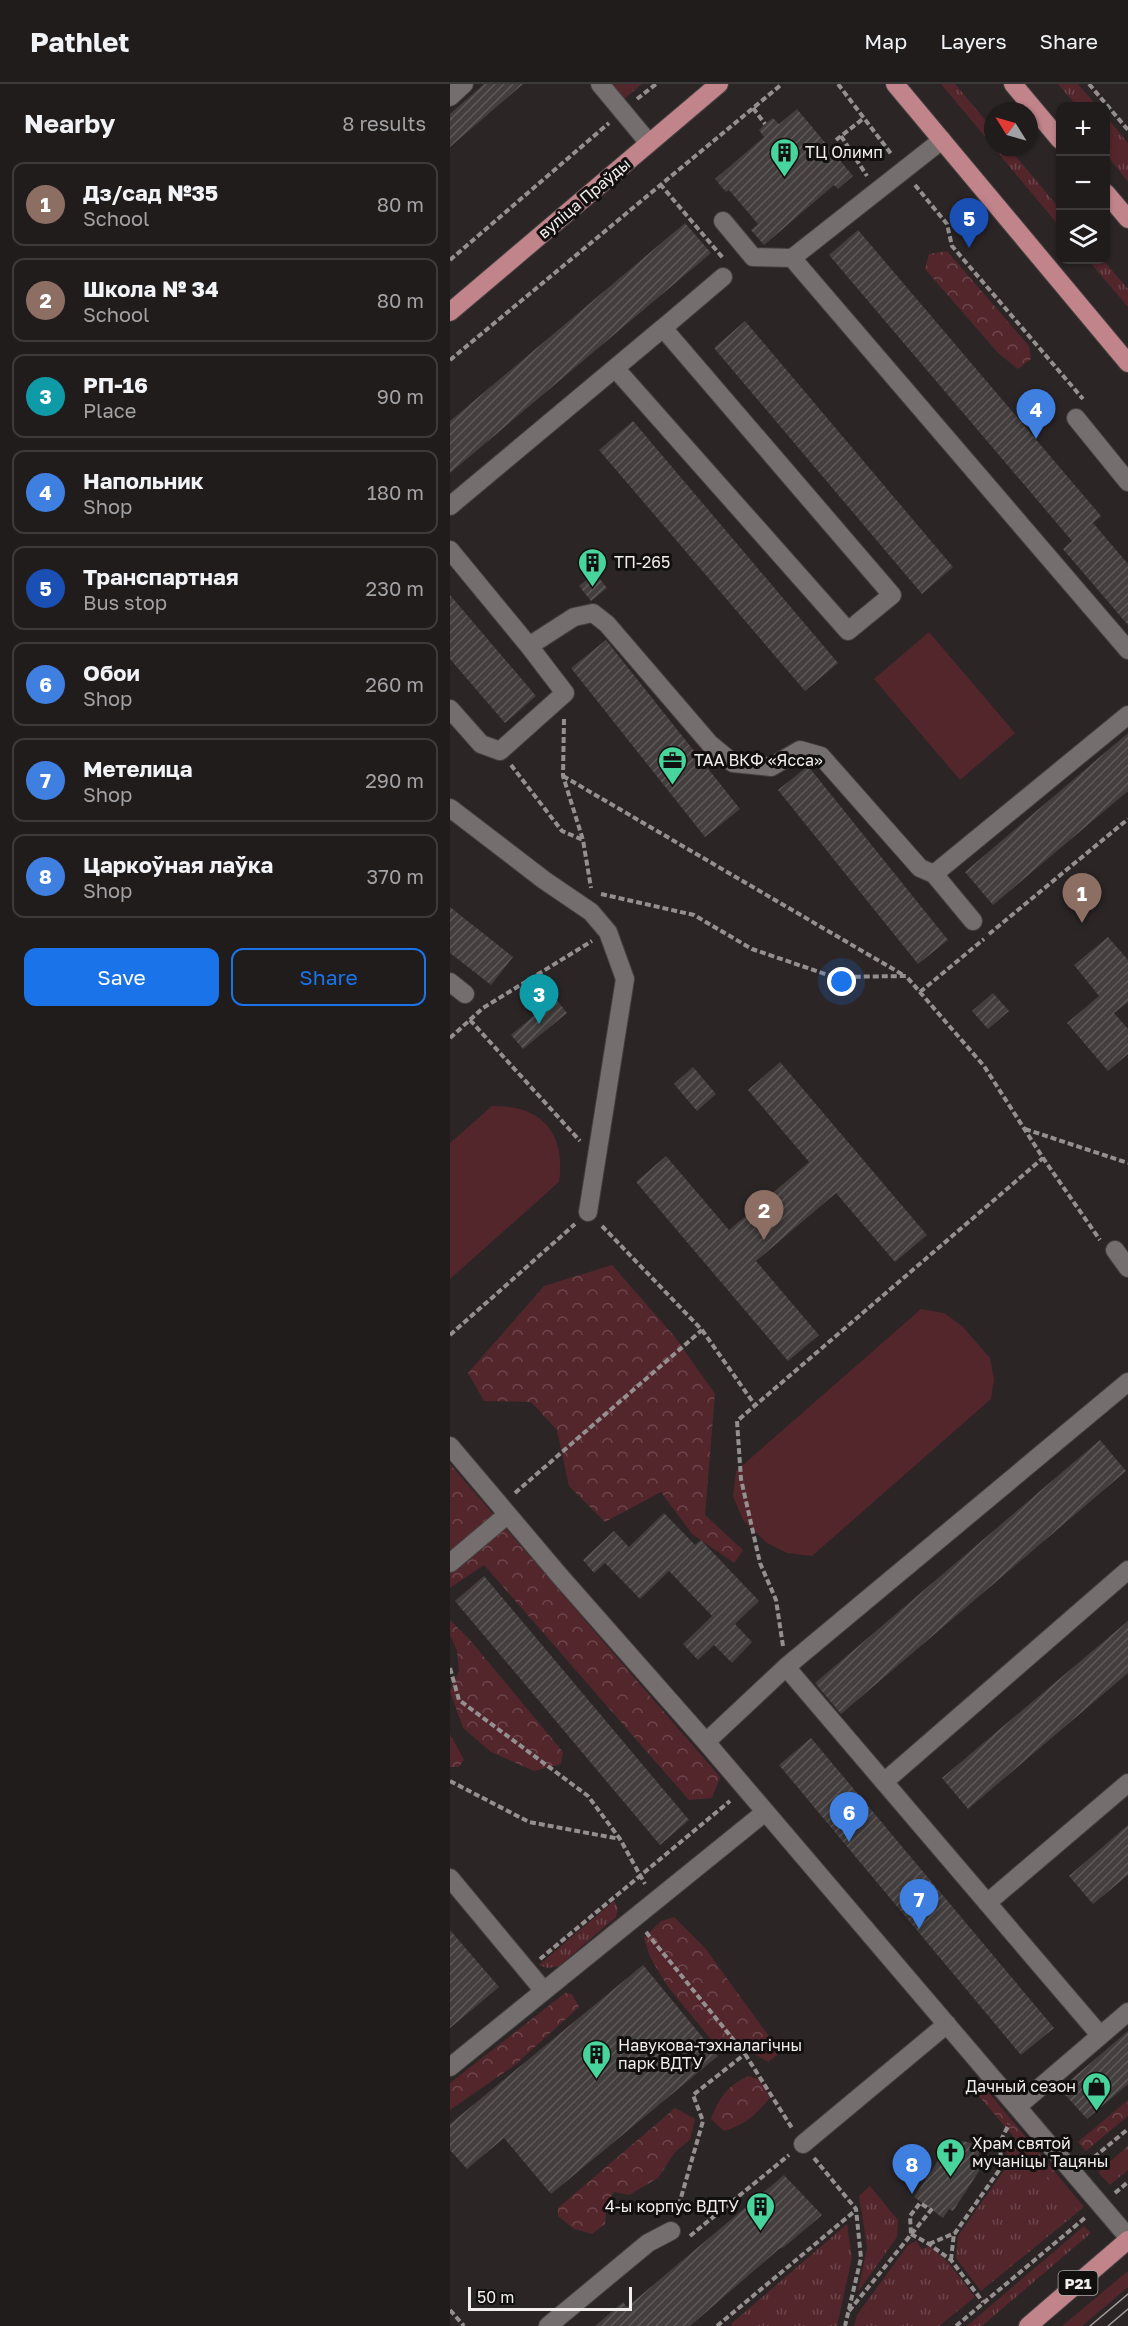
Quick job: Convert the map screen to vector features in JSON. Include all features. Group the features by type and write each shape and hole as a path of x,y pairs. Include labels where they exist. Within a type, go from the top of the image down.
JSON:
{"main road":[{"name":"вуліца Праўды","path":"450,312 718,84"},
{"path":"895,84 1128,363"},
{"path":"1013,84 1056,135"},
{"path":"1110,198 1128,219"},
{"name":"Р21","path":"1028,2326 1128,2238"}],"lane":[{"path":"450,97 464,84"},
{"path":"600,84 649,143"},
{"path":"723,221 753,257 792,258 942,140"},
{"path":"792,258 1128,650"},
{"path":"450,506 663,328 724,269"},
{"path":"615,368 848,631 892,596 663,328"},
{"path":"1083,413 1128,482"},
{"path":"450,550 565,693 500,751 481,744 450,709"},
{"path":"529,646 574,617 593,613 607,624 710,744 733,763 771,767 800,750 821,756 920,868 934,874 973,921"},
{"path":"934,874 1128,715"},
{"path":"450,808 544,880 591,912 608,932 625,979 588,1212"},
{"path":"450,982 465,994"},
{"path":"1111,1249 1128,1268"},
{"path":"706,1742 786,1667 1128,1382"},
{"path":"450,1446 503,1511 706,1742 764,1813 1128,2238"},
{"path":"450,1563 503,1511"},
{"path":"884,1782 1128,1570"},
{"path":"786,1667 1101,2036"},
{"path":"987,1903 1128,1783"},
{"path":"450,2067 764,1813"},
{"path":"450,1878 544,1991"},
{"path":"1017,2107 1128,2012"},
{"path":"803,2144 947,2024"},
{"path":"549,2326 648,2243 677,2236"}],"path":[{"path":"450,260 656,84"},
{"path":"450,360 782,84"},
{"path":"838,84 947,224 952,246 1083,413"},
{"path":"1089,84 1128,130"},
{"path":"753,108 765,124"},
{"path":"836,140 864,118"},
{"path":"842,136 865,172"},
{"path":"660,184 724,269"},
{"path":"565,693 563,776 583,840 592,892 694,915 752,949 834,977 906,976"},
{"path":"500,751 562,831 583,840"},
{"path":"563,776 906,976 984,1066 1043,1158 1111,1249"},
{"path":"920,992 1128,819"},
{"path":"450,1038 483,1008 608,932"},
{"path":"470,1020 597,1160"},
{"path":"1024,1129 1128,1163"},
{"path":"786,1667 776,1600 760,1563 741,1479 737,1421 1043,1158"},
{"path":"588,1212 702,1330 755,1404"},
{"path":"450,1335 558,1239"},
{"path":"503,1511 702,1330"},
{"path":"450,1668 459,1700 588,1796 620,1839 655,1902"},
{"path":"450,1781 529,1822 620,1839"},
{"path":"527,1970 745,1789"},
{"path":"634,1918 745,2054 803,2144 856,2209 861,2258 845,2326"},
{"path":"677,2236 703,2121 693,2095 745,2054"},
{"path":"951,2260 955,2233 1000,2169 1001,2140 1017,2107"},
{"path":"1093,2172 1086,2164 1128,2129"},
{"path":"677,2236 803,2144"},
{"path":"956,2326 1128,2182"},
{"path":"848,2312 931,2210 920,2203 910,2216 911,2234"},
{"path":"717,2326 856,2209"},
{"path":"929,2244 955,2233"},
{"path":"911,2234 951,2260 983,2302"},
{"path":"450,2310 464,2326"}],"green space":[{"path":"612,84 642,84 624,99"},
{"path":"941,84 955,84 984,118 984,135"},
{"path":"1058,84 1078,84 1094,102 1074,102"},
{"path":"1110,121 1128,143 1128,182 1110,159"},
{"path":"1001,156 1016,156 1056,204 1056,222"},
{"path":"947,251 1029,346 1031,359 1018,369 999,354 925,269 929,254"},
{"path":"1091,264 1106,264 1128,289 1128,307"},
{"path":"929,632 1015,733 960,780 874,679"},
{"path":"492,1106 524,1110 537,1116 546,1125 554,1136 558,1149 559,1182 450,1279 450,1143"},
{"path":"612,1265 675,1337 715,1394 705,1515 743,1550 734,1563 692,1534 661,1492 605,1522 569,1486 557,1430 531,1402 484,1401 468,1373 544,1286"},
{"path":"921,1309 944,1313 962,1326 990,1358 994,1379 991,1399 812,1556 787,1553 767,1543 743,1520 733,1496 736,1471"},
{"path":"450,1464 720,1777 712,1798 689,1800 484,1565 450,1588"},
{"path":"450,1620 470,1640 563,1752 561,1764 534,1771 491,1752 463,1728 450,1691 459,1671 457,1651 450,1635"},
{"path":"450,1734 464,1760 459,1767 450,1767"},
{"path":"614,1901 618,1908 616,1917 559,1966 548,1968 539,1965"},
{"path":"674,1917 705,1948 776,2046 777,2055 768,2062 754,2054 742,2040 727,2048 713,2042 668,1987 650,1957 644,1938 661,1921"},
{"path":"565,1993 572,1994 579,2007 515,2065 450,2110 450,2083"},
{"path":"749,2076 760,2080 770,2098 750,2118 724,2131 711,2119 714,2112 730,2088"},
{"path":"986,2089 1084,2207 1078,2212 978,2095"},
{"path":"1128,2100 1128,2116 1086,2151 1078,2142"},
{"path":"675,2108 695,2119 690,2140 676,2151 658,2178 629,2195 614,2192 607,2203 605,2224 592,2234 574,2229 558,2216 558,2208"},
{"path":"1014,2138 1078,2212 981,2291 956,2258 958,2236 1005,2169 1007,2147"},
{"path":"1128,2146 1128,2170 1110,2185 1098,2172"},
{"path":"870,2186 898,2220 897,2237 858,2292 867,2247 859,2196"},
{"path":"847,2224 852,2258 837,2326 733,2326 731,2324"},
{"path":"1084,2226 1091,2233 982,2326 967,2326"},
{"path":"916,2241 922,2249 930,2246 947,2261 975,2297 939,2326 854,2326 857,2315 908,2245"},
{"path":"1128,2271 1128,2287 1082,2326 1062,2326"}],"building":[{"path":"484,84 523,84 450,147 450,114"},
{"name":"ТЦ Олимп","path":"797,109 853,176 838,189 834,185 764,245 751,230 758,224 729,190 726,192 715,179 764,137 759,130 765,124 773,118 779,124"},
{"path":"685,223 711,253 450,473 450,421"},
{"path":"858,230 1101,516 1093,523 1128,564 1128,625 1063,549 1072,541 829,255"},
{"path":"745,321 953,567 922,594 714,348"},
{"path":"633,421 838,663 805,691 599,450"},
{"name":"ТП-265","path":"595,573 607,588 591,601 579,586"},
{"path":"450,595 536,696 505,723 450,659"},
{"path":"606,640 740,809 705,837 571,668"},
{"path":"1128,733 1128,791 993,905 965,872"},
{"path":"808,766 948,940 918,964 778,790"},
{"path":"450,907 513,957 491,985 450,953"},
{"path":"1108,937 1128,960 1128,1002 1114,1013 1128,1029 1128,1054 1108,1071 1067,1023 1099,996 1074,965"},
{"path":"993,993 1009,1011 988,1029 972,1011"},
{"path":"555,998 567,1013 523,1049 511,1035"},
{"path":"780,1062 927,1235 895,1262 836,1193 756,1261 819,1335 788,1361 636,1182 666,1156 729,1230 809,1162 748,1090"},
{"path":"693,1067 716,1094 697,1111 674,1084"},
{"path":"1100,1440 1126,1471 841,1714 815,1683"},
{"path":"664,1513 695,1545 701,1540 759,1601 735,1624 752,1642 732,1663 714,1645 698,1660 683,1644 712,1616 669,1571 640,1599 605,1563 594,1573 583,1560 614,1531 629,1547"},
{"path":"484,1576 689,1820 660,1845 455,1601"},
{"path":"1128,1621 1128,1673 968,1809 942,1778"},
{"path":"811,1738 1054,2028 1021,2055 779,1765"},
{"path":"1128,1825 1128,1875 1093,1904 1069,1876"},
{"path":"450,1930 499,1987 450,2028"},
{"name":"Навукова-тэхналагічны парк ВДТУ","path":"643,1965 718,2056 551,2194 504,2138 467,2169 450,2150 450,2124"},
{"path":"1128,2031 1128,2084 1087,2119 1060,2089"},
{"name":"Храм святой мучаніцы Тацяны","path":"963,2141 974,2144 979,2152 978,2162 983,2165 953,2211 949,2209 943,2218 914,2197 950,2143 954,2145"},
{"name":"4-ы корпус ВДТУ","path":"784,2175 822,2215 690,2326 595,2326 623,2302 627,2307"}],"tram line":[{"path":"1090,2326 1128,2294"},
{"path":"1108,2326 1128,2309"}],"place":[{"name":"ТЦ Олимп","path":"784,178"},
{"name":"Транспартная","path":"969,248"},
{"name":"Напольник","path":"1036,439"},
{"name":"ТП-265","path":"593,588"},
{"name":"ТАА ВКФ «Ясса»","path":"673,786"},
{"name":"Дз/сад №35","path":"1082,923"},
{"name":"РП-16","path":"539,1024"},
{"name":"Школа № 34","path":"764,1240"},
{"name":"Обои","path":"849,1842"},
{"name":"Метелица","path":"919,1929"},
{"name":"Навукова-тэхналагічны парк ВДТУ","path":"597,2080"},
{"name":"Дачный сезон","path":"1097,2112"},
{"name":"Храм святой мучаніцы Тацяны","path":"951,2178"},
{"name":"Царкоўная лаўка","path":"912,2194"},
{"name":"4-ы корпус ВДТУ","path":"760,2232"}]}
